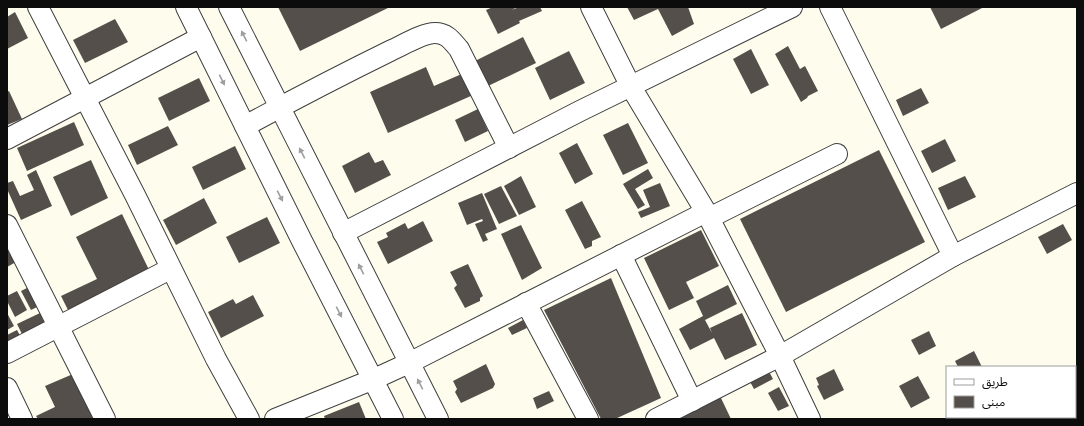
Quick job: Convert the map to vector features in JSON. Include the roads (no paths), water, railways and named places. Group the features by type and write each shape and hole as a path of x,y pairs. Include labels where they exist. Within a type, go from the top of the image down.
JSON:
{"street":[{"path":"38,7 135,195 170,269 216,359 249,419"},
{"path":"186,7 302,241 374,379 393,419"},
{"path":"230,7 438,419"},
{"path":"591,7 631,87 707,215 780,356 810,419"},
{"path":"343,233 509,148 792,7"},
{"path":"830,7 952,256"},
{"path":"245,126 419,37 432,33 442,33 450,39 458,49 509,148"},
{"path":"7,139 201,36"},
{"path":"275,419 374,379 409,363 621,255 837,154"},
{"path":"656,419 780,356 952,256 1077,193"},
{"path":"7,225 105,419"},
{"path":"621,255 692,401"},
{"path":"7,353 170,269"},
{"path":"526,303 588,419"},
{"path":"7,388 22,419"}]}
